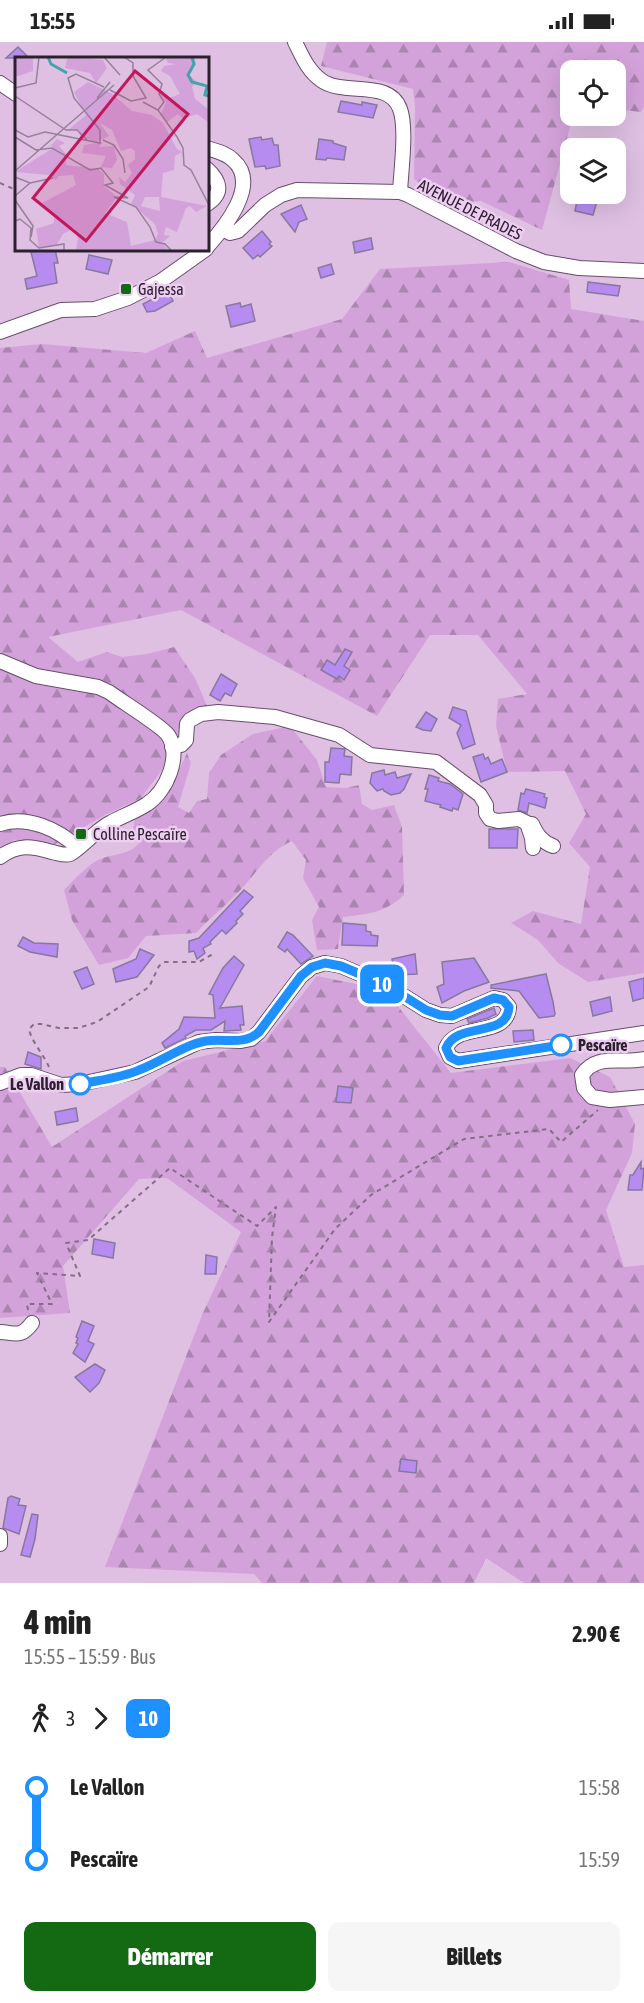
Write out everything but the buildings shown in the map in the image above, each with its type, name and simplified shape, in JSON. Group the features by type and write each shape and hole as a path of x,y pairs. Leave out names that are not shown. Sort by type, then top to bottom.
{"street":[{"path":"295,42 311,72 322,82 333,86 387,93 397,102 401,111 402,132 400,192"},
{"path":"0,82 15,93"},
{"path":"208,147 235,161 243,180 233,215 208,246"},
{"path":"208,170 217,179 220,189 217,196 208,203"},
{"name":"AVENUE DE PRADES","path":"223,229 231,233 238,231 265,205 281,195 297,190 400,192 516,251 544,262 579,268 644,272"},
{"path":"0,332 61,310 95,309 128,298 161,281 203,250"},
{"path":"0,661 36,676 98,687 109,692 168,735 173,759 167,779 158,795 147,804 106,824 71,853 61,854 31,846 8,851 0,857"},
{"path":"172,747 181,745 186,740 187,724 201,714 218,712 275,717 339,735 370,755 435,762 480,795 490,819 498,821 519,819 527,823 532,822 540,838 553,846"},
{"path":"0,824 16,820 28,821 71,841 78,848"},
{"path":"527,823 533,848"},
{"path":"0,1083 21,1075 61,1085 80,1084 151,1065 199,1042 251,1039 259,1032 301,976 312,967 325,963 341,966 388,986 426,1010 440,1015 452,1016 494,998 503,1000 509,1007 508,1016 501,1024 449,1040 446,1048 450,1057 458,1061 644,1033"},
{"path":"644,1059 597,1061 588,1065 582,1075 584,1088 592,1097 610,1100 644,1097"},
{"path":"0,1332 18,1334 25,1332 32,1323"},
{"path":"0,1536 0,1544"}],"path":[{"path":"0,183 15,190"},
{"path":"48,1082 49,1067 30,1035 29,1029 34,1024 78,1028 97,1023 149,987 159,966 164,962 199,962 213,954"},
{"path":"32,1323 27,1304 52,1304 37,1273 80,1276 66,1243 88,1240 170,1168 257,1226 276,1207 272,1237 269,1322 335,1228 371,1195 464,1139 549,1129 561,1142 610,1100"}],"green space":[{"path":"327,42 644,42 644,106 641,112 626,110 626,60 560,60 560,126 570,126 567,138 560,138 560,164 542,230 481,201 446,204 414,179 415,106 413,89 321,66"},
{"path":"509,262 569,280 571,309 644,321 644,973 588,982 558,963 538,940 511,923 533,911 581,924 590,867 569,843 586,814 565,771 507,772 496,726 498,699 527,694 478,635 430,635 377,716 181,610 48,637 78,662 107,652 122,657 174,647 195,678 207,706 180,729 162,770 141,798 105,815 55,844 14,840 0,850 0,348 42,344 146,353 195,331 207,358 342,319 380,269"},
{"path":"290,726 317,760 326,787 346,788 359,785 362,804 372,810 394,805 402,827 404,895 383,909 343,917 338,949 317,950 312,920 319,907 303,878 306,860 292,841 271,855 238,892 196,933 146,936 128,958 99,965 72,920 64,890 93,863 127,852 138,844 143,837 133,830 135,817 168,794 187,753 191,763 178,807 189,813 197,801 207,799 209,773 221,755 253,734"},
{"path":"317,976 385,990 451,1073 570,1058 610,1077 635,1124 632,1153 606,1210 624,1267 644,1265 644,1583 524,1583 486,1558 474,1583 262,1583 254,1574 105,1567 202,1315 241,1232 167,1178 139,1179 63,1266 70,1313 0,1318 0,1067 5,1067 52,1147 183,1061 265,1041"}],"bus line":[{"name":"10","path":"80,1084 135,1072 199,1042 251,1039 259,1032 301,976 312,967 325,963 341,966 388,986 426,1010 440,1015 452,1016 494,998 503,1000 509,1007 508,1016 501,1024 449,1040 446,1048 450,1057 458,1061 561,1045"}],"place":[{"name":"Gajessa","path":"126,289"},
{"name":"Colline Pescaïre","path":"81,834"},
{"name":"Pescaïre","path":"561,1045"},
{"name":"Le Vallon","path":"80,1084"}]}
